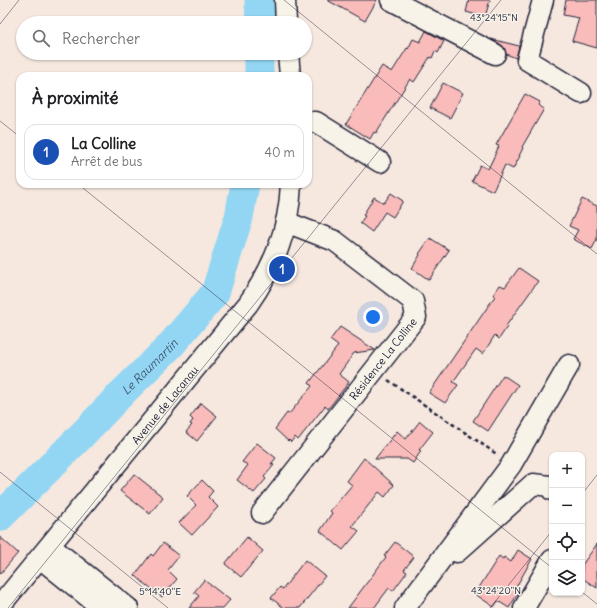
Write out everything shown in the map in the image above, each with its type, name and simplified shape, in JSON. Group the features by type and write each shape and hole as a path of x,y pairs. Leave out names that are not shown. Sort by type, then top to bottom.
{"street":[{"path":"285,0 286,16"},
{"path":"391,0 495,54"},
{"path":"543,0 527,60 582,93"},
{"path":"289,60 290,72"},
{"path":"312,122 316,122 380,162"},
{"name":"Avenue de Lacanau","path":"0,606 248,304 257,291 280,245 286,222 291,188"},
{"name":"Résidence La Colline","path":"262,513 416,316 413,301 335,241 286,222"},
{"path":"405,608 511,465 569,365"},
{"path":"426,580 533,484 550,486 551,488"},
{"path":"45,552 102,608"},
{"path":"45,552 128,608"},
{"path":"524,608 549,565"},
{"path":"538,608 541,579"}],"path":[{"path":"374,370 511,465"}],"building":[{"path":"327,0 377,0 365,21"},
{"path":"469,0 490,0 485,17 466,12"},
{"path":"566,0 597,0 597,48 572,41 579,18 563,15"},
{"path":"426,31 444,41 438,53 435,51 432,58 430,57 414,82 410,79 376,133 374,132 370,139 346,124 382,66 392,72 413,39 420,42"},
{"path":"491,39 519,46 516,58 506,54 504,48 500,44"},
{"path":"443,83 463,93 450,118 430,108"},
{"path":"525,94 540,102 538,105 544,109 522,147 520,156 513,169 505,165 493,191 472,181 480,165 488,169 499,146 496,145"},
{"path":"391,193 403,201 393,217 385,212 372,232 360,223 365,216 363,215 374,197 384,203"},
{"path":"582,199 597,206 597,239 592,249 573,239 578,230 569,226"},
{"path":"430,238 449,250 429,280 412,268 420,255 419,254"},
{"path":"519,268 538,281 506,326 507,327 499,339 495,335 483,354 476,349 453,382 458,385 445,403 429,393 495,296 493,295 500,285 505,287"},
{"path":"340,327 375,350 354,353 339,374 349,382 328,409 325,406 298,440 295,437 291,442 289,440 288,441 275,429 287,413 289,414 312,386 309,383 338,346 330,340"},
{"path":"503,375 518,385 488,431 473,421"},
{"path":"201,403 217,416 197,441 186,432 192,425 190,424 193,420 190,417"},
{"path":"420,421 433,432 419,450 421,451 413,463 407,459 375,459 397,431 406,439"},
{"path":"257,443 276,458 271,464 274,465 264,477 266,479 254,493 237,480 248,465 242,462"},
{"path":"364,458 394,485 385,497 379,492 352,526 359,531 343,550 320,531 332,513 330,511 352,485 347,481"},
{"path":"134,474 163,497 150,514 120,491"},
{"path":"202,480 213,491 208,497 218,507 192,535 179,523 196,505 187,496"},
{"path":"0,537 18,553 0,574"},
{"path":"247,537 263,551 241,577 225,564"},
{"path":"395,542 414,557 404,570 407,572 393,591 389,588 374,608 348,608 386,557 384,556"},
{"path":"163,543 179,556 168,570 177,579 162,597 135,575 151,554 153,556"},
{"path":"597,544 597,588 585,580 585,561"},
{"path":"518,550 532,559 516,587 520,590 509,608 498,601 494,607 475,594 499,556 503,559 504,557 511,562"},
{"path":"305,560 325,576 300,608 284,608 271,598 280,587 283,589"},
{"path":"204,580 230,600 223,608 189,608 199,596 194,592"}],"waterway":[{"name":"Le Raumartin","path":"259,0 260,16"},
{"name":"Le Raumartin","path":"259,60 259,72"},
{"name":"Le Raumartin","path":"0,517 170,346 215,293 239,217 244,188"}],"place":[{"name":"La Colline","path":"282,269"}]}
